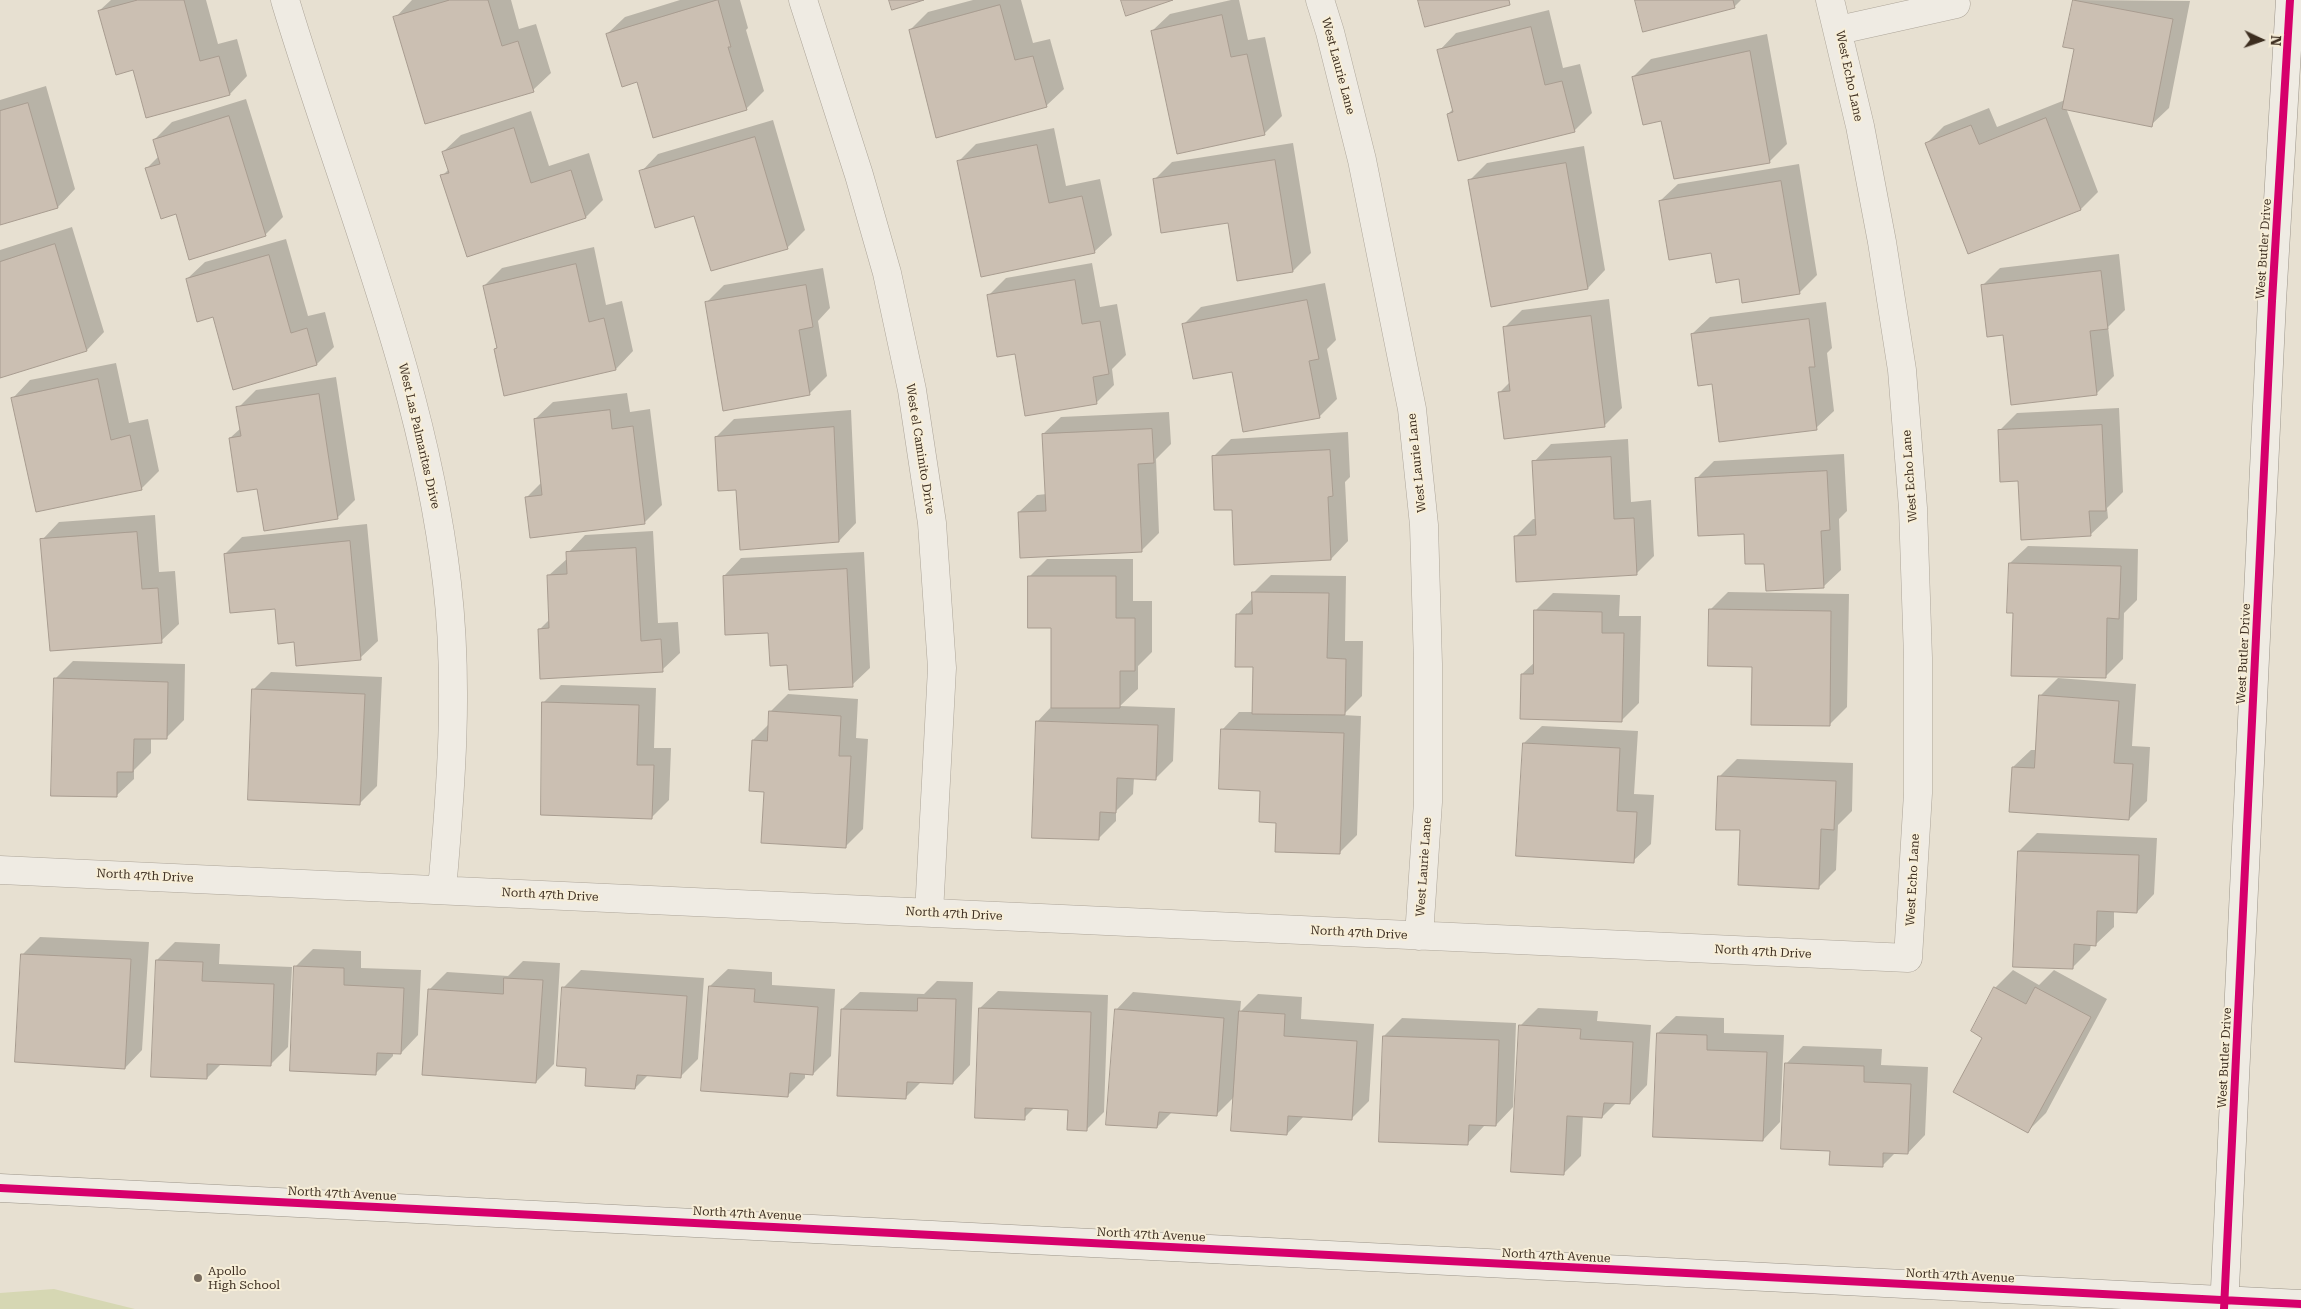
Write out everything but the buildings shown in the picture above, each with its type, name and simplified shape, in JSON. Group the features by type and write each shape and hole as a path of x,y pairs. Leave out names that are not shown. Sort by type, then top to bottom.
{"street":[{"name":"West Las Palmaritas Drive","path":"285,0 384,301 411,392 434,497 448,584 454,693 449,804 442,890"},
{"name":"West el Caminito Drive","path":"803,0 859,175 887,273 912,390 932,523 942,668 929,913"},
{"name":"West Laurie Lane","path":"1320,0 1330,32 1362,160 1412,409 1424,525 1428,664 1428,802 1419,936"},
{"name":"West Echo Lane","path":"1830,0 1839,30 1860,126 1890,291 1902,370 1913,508 1918,658 1918,793 1908,958"},
{"name":"West Butler Drive","path":"2224,1304 2270,340 2290,0"},
{"path":"1839,30 1956,4"},
{"name":"North 47th Drive","path":"0,870 1908,958"},
{"name":"North 47th Avenue","path":"0,1188 2224,1304 2301,1304"}],"green space":[{"path":"54,1289 135,1309 0,1309 0,1293"}],"cycle path":[{"path":"2224,1309 2272,301 2290,0"},
{"path":"0,1188 2301,1304"}],"place":[{"name":"Apollo High School","path":"198,1278"}]}
